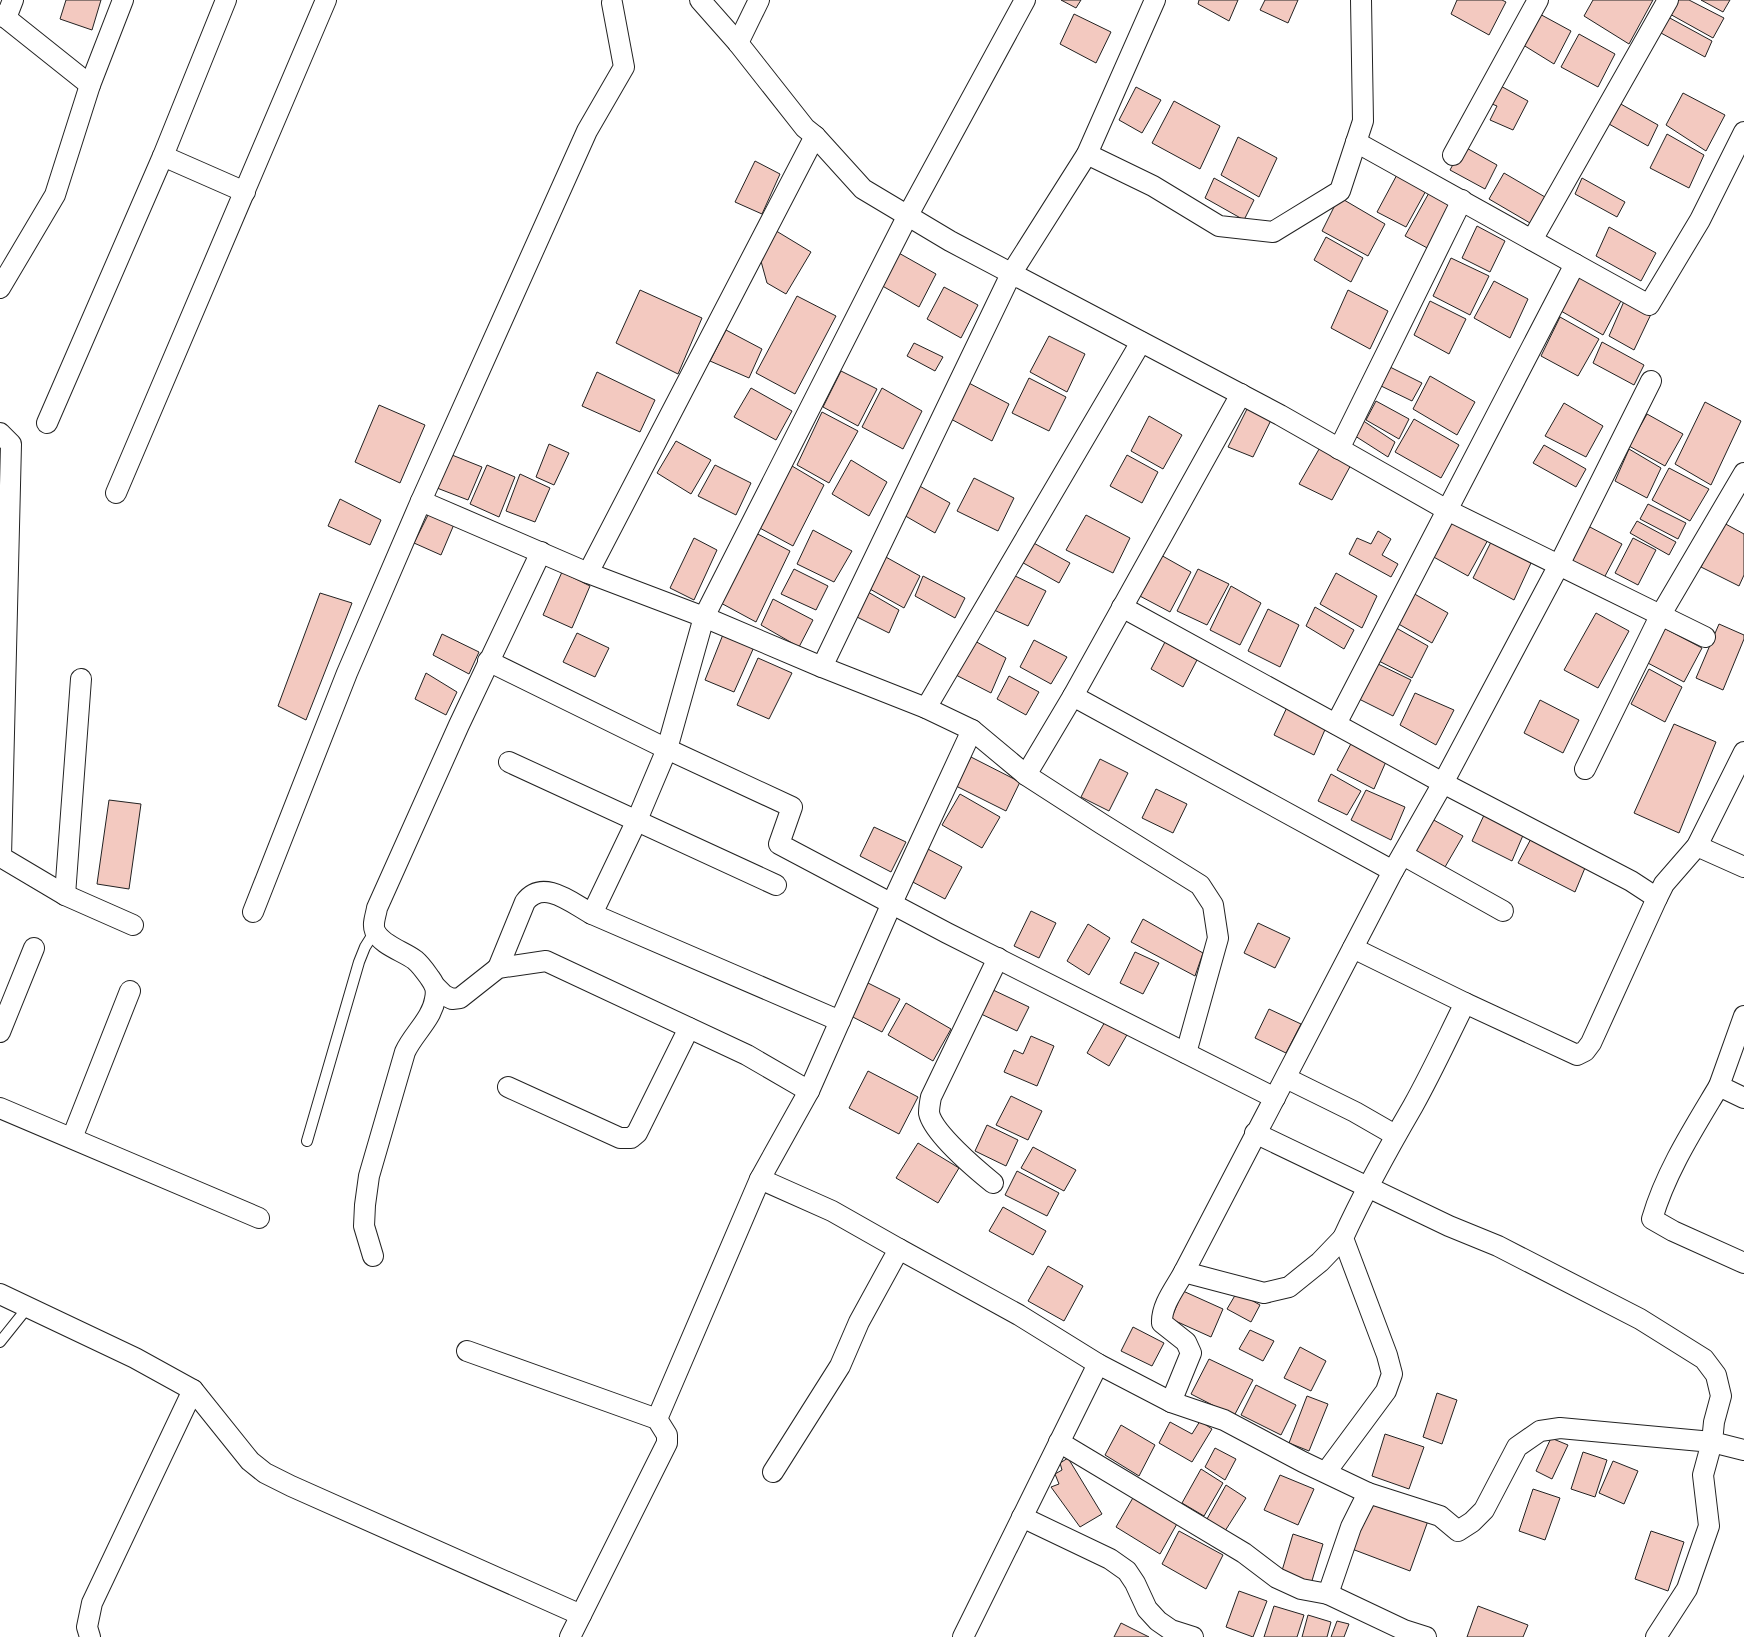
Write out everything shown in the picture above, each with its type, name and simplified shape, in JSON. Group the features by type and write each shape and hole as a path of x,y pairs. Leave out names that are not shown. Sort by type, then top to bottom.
{"street":[{"path":"0,288 55,195 90,85 123,0"},
{"path":"47,423 163,156 226,0"},
{"path":"116,493 326,0"},
{"path":"700,0 738,43 806,128 862,189 950,241 1241,394 1447,510 1705,637"},
{"path":"738,43 759,0"},
{"path":"592,914 638,820 667,749 704,617 908,215 1025,0"},
{"path":"822,668 1011,274 1088,154 1155,0"},
{"path":"1088,154 1153,186 1219,226 1273,232 1340,192 1363,121 1361,0"},
{"path":"1453,155 1538,0"},
{"path":"1532,240 1668,0"},
{"path":"252,912 347,673 421,501 587,131 624,67 612,3"},
{"path":"6,11 90,85"},
{"path":"1356,142 1649,305 1700,220 1744,132"},
{"path":"588,573 815,136"},
{"path":"163,156 245,192"},
{"path":"1339,448 1462,200"},
{"path":"1336,724 1575,264"},
{"path":"926,708 1141,342"},
{"path":"1171,1402 1191,1353 1186,1342 1162,1323 1164,1308 1398,863 1559,566 1651,381"},
{"path":"1026,775 1073,696 1241,394"},
{"path":"0,433 11,444 1,857 65,894 133,925"},
{"path":"1585,769 1660,616 1744,473"},
{"path":"421,501 588,573 704,617 822,668 926,708 972,730 1026,775 1200,884 1213,905 1218,938 1186,1054"},
{"path":"541,552 488,661 377,908 374,924 375,931 384,942 422,967 444,995 452,999 460,998 498,968 525,902 531,894 540,891 555,894 592,914 840,1021"},
{"path":"1122,607 1443,783 1631,881 1657,898"},
{"path":"488,661 792,808 779,844 998,958 1275,1098"},
{"path":"65,894 81,679"},
{"path":"1073,696 1398,863 1503,911"},
{"path":"657,1419 760,1179 809,1091 892,903 972,730"},
{"path":"1353,948 1577,1055 1585,1051 1591,1043 1664,884 1697,846 1744,752"},
{"path":"509,762 776,885"},
{"path":"1697,846 1744,867"},
{"path":"0,1032 34,948"},
{"path":"993,1183 961,1156 929,1114 931,1097 998,958"},
{"path":"498,968 546,961 747,1056 809,1091"},
{"path":"373,1256 364,1226 369,1176 405,1052 431,1011 435,1000 436,987"},
{"path":"72,1138 130,991"},
{"path":"1184,1272 1264,1293 1289,1287 1320,1262 1343,1238 1395,1135 1439,1057 1465,1003"},
{"path":"1744,1016 1719,1086 1683,1145 1658,1198 1652,1219 1673,1231 1744,1263"},
{"path":"508,1087 620,1138 631,1138 637,1132 689,1028"},
{"path":"1286,1078 1355,1112 1395,1135"},
{"path":"1719,1086 1744,1098"},
{"path":"0,1108 259,1218"},
{"path":"1255,1133 1449,1226 1498,1246 1640,1320 1704,1359 1716,1375 1721,1396 1703,1475 1708,1526 1687,1589 1656,1637"},
{"path":"760,1179 832,1211 1018,1315 1098,1364 1171,1402 1224,1420 1368,1493 1440,1516 1458,1531 1472,1522 1484,1510 1517,1447 1540,1430 1560,1428 1712,1442 1744,1450"},
{"path":"1326,1472 1386,1391 1392,1374 1387,1355 1343,1238"},
{"path":"773,1472 840,1366 858,1322 899,1249"},
{"path":"0,1294 135,1358 193,1390 231,1440 250,1461 265,1473 582,1615"},
{"path":"467,1351 657,1419 667,1435 667,1443 570,1637"},
{"path":"963,1637 1098,1364"},
{"path":"90,1637 87,1627 92,1603 193,1390"},
{"path":"1059,1442 1244,1553 1276,1578 1301,1589 1328,1594 1404,1630 1426,1637"},
{"path":"1328,1594 1351,1527 1368,1493"},
{"path":"1022,1517 1110,1559 1127,1572 1135,1583 1148,1609 1158,1622 1172,1630 1193,1637"}],"lane":[{"path":"307,1141 358,962 375,931"},
{"path":"0,1342 28,1306"}],"building":[{"path":"66,0 101,0 92,30 60,19"},
{"path":"1061,0 1081,0 1076,8"},
{"path":"1199,0 1238,0 1229,21 1198,4"},
{"path":"1265,0 1298,0 1288,23 1260,10"},
{"path":"1457,0 1502,0 1506,2 1489,35 1451,14"},
{"path":"1593,0 1653,0 1629,44 1584,16"},
{"path":"1675,0 1689,0 1724,18 1713,38 1668,13"},
{"path":"1701,0 1730,0 1723,12"},
{"path":"1536,12 1571,31 1554,64 1520,43"},
{"path":"1074,14 1111,32 1096,63 1060,44"},
{"path":"1668,17 1712,41 1705,57 1661,33"},
{"path":"1579,34 1615,54 1598,87 1561,67"},
{"path":"1497,84 1528,101 1513,130 1490,120 1497,106 1487,102"},
{"path":"1136,87 1161,100 1142,133 1119,120"},
{"path":"1683,93 1725,115 1706,151 1666,125"},
{"path":"1174,101 1220,126 1200,169 1152,143"},
{"path":"1619,103 1658,125 1648,146 1609,124"},
{"path":"1667,134 1704,155 1689,188 1650,168"},
{"path":"1238,137 1277,158 1259,197 1221,175"},
{"path":"1463,146 1497,165 1485,189 1450,170"},
{"path":"755,161 780,174 762,214 735,202"},
{"path":"1399,171 1428,187 1406,227 1377,212"},
{"path":"1504,173 1545,197 1530,223 1489,199"},
{"path":"1214,178 1254,200 1244,220 1205,198"},
{"path":"1582,178 1625,202 1617,217 1575,194"},
{"path":"1430,191 1453,206 1431,250 1405,236"},
{"path":"1339,197 1385,224 1368,256 1322,231"},
{"path":"1477,226 1505,241 1490,272 1462,258"},
{"path":"1609,227 1656,253 1641,281 1596,256"},
{"path":"773,229 811,252 786,294 767,283 759,254"},
{"path":"1326,237 1363,258 1351,282 1314,260"},
{"path":"897,252 936,274 919,307 879,284"},
{"path":"1451,258 1489,276 1470,315 1433,296"},
{"path":"1579,275 1622,299 1603,335 1561,311"},
{"path":"1494,281 1528,299 1510,338 1474,318"},
{"path":"944,287 978,305 961,338 927,319"},
{"path":"640,290 702,318 678,374 616,343"},
{"path":"1348,290 1388,311 1370,349 1331,328"},
{"path":"797,296 836,316 795,394 756,373"},
{"path":"1625,299 1652,312 1634,350 1609,336"},
{"path":"1430,301 1466,319 1449,354 1414,335"},
{"path":"1560,317 1599,339 1578,376 1541,356"},
{"path":"726,330 762,349 749,378 710,361"},
{"path":"1049,336 1085,354 1067,392 1030,372"},
{"path":"1602,342 1644,365 1634,385 1593,363"},
{"path":"914,343 943,357 935,371 907,356"},
{"path":"1388,366 1422,383 1412,401 1377,384"},
{"path":"841,371 877,389 858,426 823,407"},
{"path":"597,372 655,400 640,432 582,406"},
{"path":"1430,376 1475,402 1457,435 1413,409"},
{"path":"1029,378 1066,397 1049,431 1012,413"},
{"path":"965,381 1009,404 992,441 949,418"},
{"path":"751,388 792,411 776,440 734,417"},
{"path":"882,388 922,411 903,449 862,427"},
{"path":"1376,401 1409,419 1399,439 1366,420"},
{"path":"1705,402 1741,421 1711,485 1675,464"},
{"path":"1564,403 1603,426 1586,457 1545,436"},
{"path":"379,405 425,425 400,483 355,462"},
{"path":"1249,405 1273,416 1253,457 1228,447"},
{"path":"822,412 858,431 829,483 797,465"},
{"path":"1647,414 1683,434 1665,466 1629,446"},
{"path":"1149,416 1182,435 1163,469 1131,451"},
{"path":"1359,418 1395,442 1388,457 1352,434"},
{"path":"1414,419 1459,445 1441,478 1395,452"},
{"path":"676,441 711,460 691,494 657,473"},
{"path":"549,444 569,453 554,485 536,477"},
{"path":"1322,444 1353,461 1332,500 1299,484"},
{"path":"1544,445 1586,469 1576,487 1533,463"},
{"path":"1629,449 1661,468 1647,498 1615,481"},
{"path":"452,455 482,467 468,500 437,488"},
{"path":"1127,455 1158,472 1142,503 1110,486"},
{"path":"851,460 887,482 869,516 832,494"},
{"path":"787,463 824,485 793,546 756,526"},
{"path":"487,465 515,477 499,517 470,504"},
{"path":"715,465 751,483 736,515 698,496"},
{"path":"1669,468 1709,489 1690,521 1652,500"},
{"path":"520,474 550,488 535,522 506,511"},
{"path":"974,478 1014,498 998,531 957,511"},
{"path":"916,484 950,503 935,533 902,514"},
{"path":"340,499 381,520 370,545 328,526"},
{"path":"1648,504 1686,523 1678,539 1640,519"},
{"path":"430,511 455,522 441,555 414,543"},
{"path":"1086,515 1130,538 1113,573 1066,550"},
{"path":"1449,516 1489,538 1468,576 1430,555"},
{"path":"1637,521 1676,542 1669,555 1630,533"},
{"path":"1722,522 1744,534 1744,575 1739,586 1701,567"},
{"path":"1588,526 1622,544 1604,578 1569,560"},
{"path":"813,530 852,551 834,582 797,564"},
{"path":"1378,531 1391,539 1382,555 1398,564 1391,577 1349,554 1357,538 1371,544"},
{"path":"754,532 790,551 756,622 719,602"},
{"path":"694,538 717,550 694,600 670,588"},
{"path":"1633,538 1656,550 1638,585 1615,573"},
{"path":"1030,541 1070,563 1059,583 1018,560"},
{"path":"1491,542 1531,563 1514,600 1473,578"},
{"path":"1159,554 1191,572 1170,612 1138,595"},
{"path":"884,556 920,576 904,608 868,588"},
{"path":"794,569 828,586 816,610 781,594"},
{"path":"1198,569 1229,584 1207,625 1177,611"},
{"path":"562,572 590,586 572,628 543,615"},
{"path":"1336,573 1377,596 1362,628 1320,604"},
{"path":"1011,574 1046,591 1028,626 992,609"},
{"path":"923,576 965,598 955,618 915,596"},
{"path":"1231,586 1261,603 1240,645 1210,630"},
{"path":"868,592 899,610 889,633 855,616"},
{"path":"1411,592 1448,613 1432,643 1395,622"},
{"path":"320,593 352,603 306,720 278,706"},
{"path":"773,599 813,620 799,647 761,625"},
{"path":"1315,607 1354,630 1344,649 1306,626"},
{"path":"1268,609 1299,625 1280,667 1248,651"},
{"path":"1596,613 1629,631 1598,688 1564,670"},
{"path":"1719,624 1744,635 1723,690 1696,678"},
{"path":"1391,625 1428,646 1412,678 1375,659"},
{"path":"1662,627 1702,648 1684,682 1644,661"},
{"path":"724,632 754,647 734,692 705,680"},
{"path":"577,633 609,648 595,677 563,662"},
{"path":"442,634 479,652 469,674 433,655"},
{"path":"973,640 1006,658 991,693 954,674"},
{"path":"1034,640 1067,657 1051,684 1020,667"},
{"path":"1165,642 1197,660 1183,687 1151,669"},
{"path":"758,658 792,673 769,719 737,705"},
{"path":"1376,663 1411,680 1393,716 1357,698"},
{"path":"1649,669 1682,687 1665,722 1631,704"},
{"path":"426,673 457,692 446,715 415,699"},
{"path":"1009,676 1039,692 1026,715 997,699"},
{"path":"1415,693 1454,710 1436,745 1400,725"},
{"path":"1540,700 1579,720 1563,753 1524,733"},
{"path":"1289,703 1327,725 1314,755 1274,735"},
{"path":"1674,724 1716,742 1679,833 1634,813"},
{"path":"1353,740 1388,757 1374,789 1337,770"},
{"path":"971,757 1020,782 1006,811 956,786"},
{"path":"1100,759 1128,773 1109,811 1081,797"},
{"path":"1331,774 1361,791 1347,815 1318,801"},
{"path":"1156,789 1187,804 1173,833 1142,818"},
{"path":"1366,790 1405,807 1391,840 1351,820"},
{"path":"960,794 1000,817 982,848 942,825"},
{"path":"109,800 141,804 129,889 97,884"},
{"path":"1485,813 1524,833 1512,861 1472,841"},
{"path":"1430,818 1463,836 1445,867 1412,849"},
{"path":"874,827 906,842 891,872 860,856"},
{"path":"1533,835 1587,863 1575,892 1518,863"},
{"path":"926,848 962,867 945,899 909,880"},
{"path":"1031,911 1056,923 1039,958 1014,946"},
{"path":"1143,919 1203,953 1195,976 1131,942"},
{"path":"1258,923 1290,938 1275,968 1244,953"},
{"path":"1088,924 1110,938 1089,975 1067,961"},
{"path":"1135,952 1159,963 1143,994 1120,983"},
{"path":"866,982 900,999 882,1032 849,1015"},
{"path":"991,989 1029,1007 1017,1031 979,1013"},
{"path":"906,1003 951,1029 933,1061 888,1035"},
{"path":"1269,1009 1301,1024 1286,1053 1255,1038"},
{"path":"1106,1020 1128,1033 1109,1066 1087,1053"},
{"path":"1031,1036 1054,1046 1037,1086 1004,1072 1014,1050 1023,1054"},
{"path":"868,1071 918,1097 899,1134 849,1108"},
{"path":"1011,1096 1042,1111 1028,1140 996,1125"},
{"path":"987,1125 1018,1140 1006,1166 975,1151"},
{"path":"918,1143 959,1168 938,1203 896,1178"},
{"path":"1033,1147 1076,1170 1064,1191 1021,1168"},
{"path":"1017,1171 1059,1193 1047,1216 1005,1195"},
{"path":"1003,1207 1046,1231 1033,1255 989,1231"},
{"path":"1048,1266 1083,1286 1064,1321 1028,1301"},
{"path":"1183,1291 1223,1309 1211,1337 1171,1319"},
{"path":"1237,1292 1260,1305 1251,1322 1227,1309"},
{"path":"1133,1327 1164,1343 1152,1366 1121,1351"},
{"path":"1250,1330 1274,1341 1263,1361 1239,1349"},
{"path":"1300,1347 1326,1361 1311,1391 1284,1378"},
{"path":"1209,1359 1253,1380 1234,1416 1191,1394"},
{"path":"1256,1385 1296,1405 1281,1435 1241,1415"},
{"path":"1437,1393 1457,1400 1442,1444 1423,1437"},
{"path":"1307,1396 1328,1404 1309,1451 1289,1443"},
{"path":"1200,1421 1212,1429 1192,1462 1159,1443 1170,1422 1192,1434"},
{"path":"1121,1425 1155,1445 1139,1476 1105,1455"},
{"path":"1385,1434 1424,1447 1409,1489 1372,1476"},
{"path":"1551,1438 1568,1445 1552,1479 1536,1471"},
{"path":"1215,1448 1236,1459 1225,1480 1205,1467"},
{"path":"1583,1452 1607,1460 1595,1497 1571,1489"},
{"path":"1068,1458 1102,1514 1080,1527 1051,1487 1059,1484 1055,1474 1062,1470 1060,1463"},
{"path":"1613,1461 1638,1471 1624,1504 1599,1493"},
{"path":"1201,1469 1223,1483 1204,1516 1182,1503"},
{"path":"1280,1475 1314,1489 1298,1525 1264,1510"},
{"path":"1226,1485 1246,1498 1225,1531 1207,1519"},
{"path":"1533,1489 1560,1498 1545,1540 1519,1531"},
{"path":"1134,1496 1178,1522 1160,1554 1116,1527"},
{"path":"1371,1500 1429,1518 1410,1571 1352,1549"},
{"path":"1179,1531 1223,1555 1206,1589 1162,1564"},
{"path":"1651,1531 1684,1542 1668,1591 1635,1579"},
{"path":"1293,1534 1323,1544 1311,1584 1281,1574"},
{"path":"1239,1591 1267,1601 1253,1637 1226,1627"},
{"path":"1274,1606 1304,1615 1297,1637 1264,1637"},
{"path":"1478,1606 1528,1625 1523,1637 1467,1637"},
{"path":"1308,1615 1331,1622 1327,1637 1302,1637"},
{"path":"1337,1621 1349,1624 1344,1637 1331,1637"},
{"path":"1121,1623 1149,1637 1114,1637"}]}
